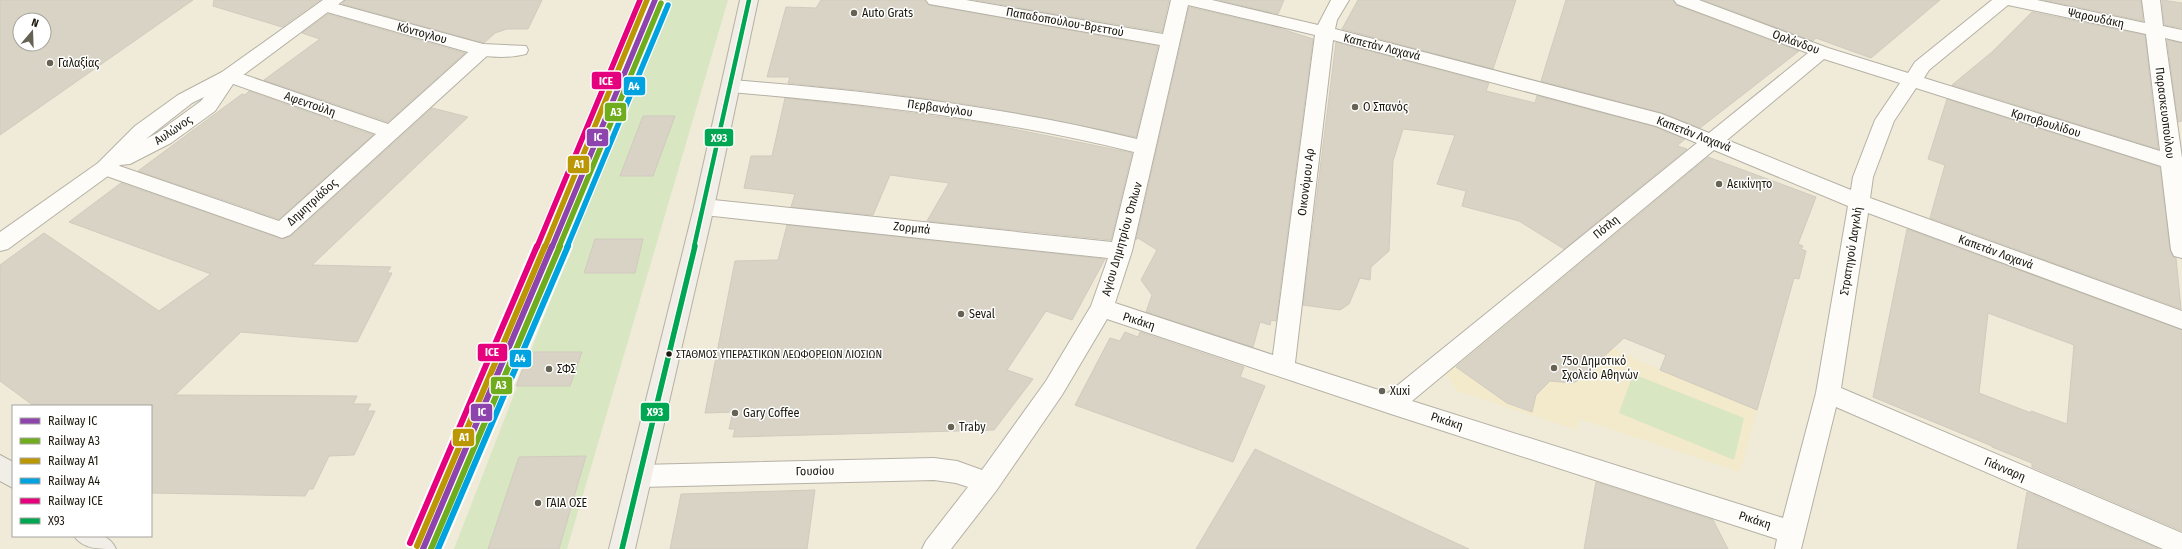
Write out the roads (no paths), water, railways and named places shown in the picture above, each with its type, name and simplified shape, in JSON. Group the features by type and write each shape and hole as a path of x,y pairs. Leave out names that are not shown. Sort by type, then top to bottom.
{"main road":[{"path":"622,549 704,207 749,0"},
{"path":"0,466 12,476"},
{"path":"88,537 103,549"}],"street":[{"name":"Παπαδοπούλου-Βρεττού","path":"935,0 1171,41"},
{"name":"Αγίου Δημητρίου Όπλων","path":"935,549 987,483 1054,388 1102,308 1121,251 1180,0"},
{"name":"Καπετάν Λαχανά","path":"1189,0 1325,32 1662,120 1859,202 2182,320"},
{"name":"Οικονόμου Αρ","path":"1283,368 1325,32 1328,20 1340,0"},
{"name":"Ορλάνδου","path":"1682,0 1821,52 1910,81"},
{"name":"Στρατηγού Δαγκλή","path":"1790,541 1828,393 1862,177 1885,120 1910,81 1922,66 2003,0"},
{"name":"Ψαρουδάκη","path":"2011,0 2182,36"},
{"name":"Παρασκευοπούλου","path":"2151,0 2154,30 2176,163 2182,250"},
{"name":"Κόντογλου","path":"331,3 482,50 502,52 519,50"},
{"name":"Αυλώνος","path":"0,243 105,168 164,138 208,106 229,76 331,3"},
{"name":"Δημητριάδος","path":"105,168 282,230 482,50"},
{"name":"Πότλη","path":"1391,404 1821,52"},
{"name":"Αφεντούλη","path":"229,76 390,132"},
{"name":"Κριτοβουλίδου","path":"1910,81 2176,163"},
{"name":"Περβανόγλου","path":"731,86 852,96 943,108 1007,118 1146,148"},
{"name":"Ζορμπά","path":"704,207 1121,251"},
{"name":"Ρικάκη","path":"1102,308 1391,404 1790,541"},
{"name":"Γιάνναρη","path":"1828,393 2182,545"},
{"name":"Γουσίου","path":"640,476 934,469 957,472 987,483"}],"rail line":[{"name":"ICE","path":"410,543 513,305 640,0"},
{"name":"A1","path":"417,546 520,307 647,0"},
{"name":"IC","path":"423,549 526,310 655,0"},
{"name":"A3","path":"431,549 532,313 661,3"},
{"name":"A4","path":"438,549 539,315 668,5"}],"place":[{"name":"Auto Grats","path":"854,13"},
{"name":"Γαλαξίας","path":"50,63"},
{"name":"Ο Σπανός","path":"1355,107"},
{"name":"Αεικίνητο","path":"1719,184"},
{"name":"Seval","path":"961,314"},
{"name":"ΣΤΑΘΜΟΣ ΥΠΕΡΑΣΤΙΚΩΝ ΛΕΩΦΟΡΕΙΩΝ ΛΙΟΣΙΩΝ","path":"669,354"},
{"name":"75ο Δημοτικό Σχολείο Αθηνών","path":"1554,368"},
{"name":"ΣΦΣ","path":"549,369"},
{"name":"Xuxi","path":"1382,391"},
{"name":"Gary Coffee","path":"735,413"},
{"name":"Traby","path":"951,427"},
{"name":"ΓΑΙΑ ΟΣΕ","path":"538,503"}]}
